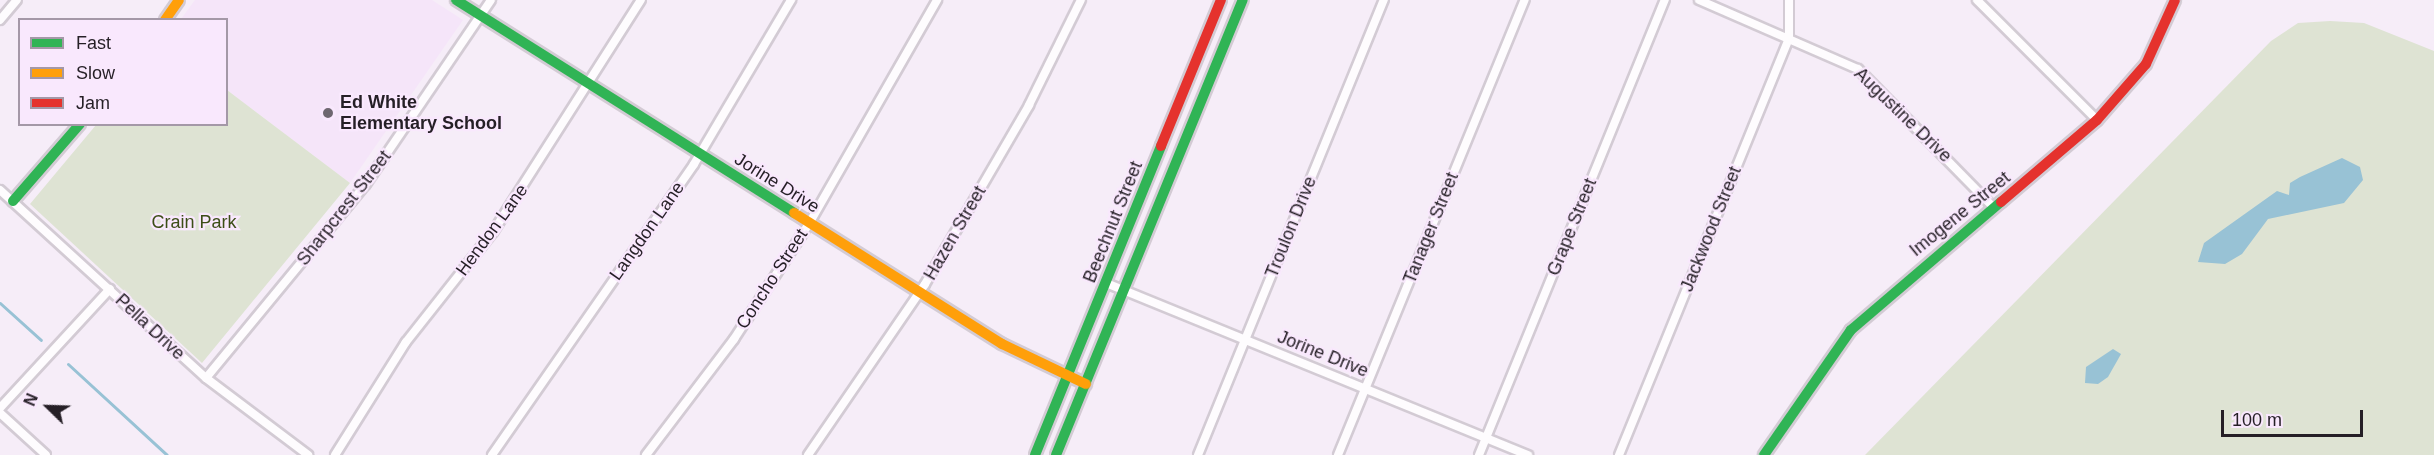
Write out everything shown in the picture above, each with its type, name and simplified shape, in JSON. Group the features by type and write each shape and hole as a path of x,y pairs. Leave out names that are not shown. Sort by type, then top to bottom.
{"street":[{"path":"0,20 17,0"},
{"path":"166,18 179,0"},
{"name":"Jorine Drive","path":"456,0 1002,344 1086,384"},
{"name":"Sharpcrest Street","path":"206,378 366,184 490,0"},
{"name":"Hendon Lane","path":"335,455 395,358 493,232 592,84 641,0"},
{"name":"Langdon Lane","path":"492,455 700,154 791,0"},
{"name":"Concho Street","path":"646,455 734,339 810,222 937,0"},
{"name":"Hazen Street","path":"808,455 920,293 1029,105 1081,0"},
{"name":"Beechnut Street","path":"1035,455 1221,0"},
{"name":"Beechnut Street","path":"1056,455 1243,0"},
{"name":"Troulon Drive","path":"1198,455 1384,0"},
{"name":"Tanager Street","path":"1338,455 1525,0"},
{"name":"Grape Street","path":"1479,455 1665,0"},
{"name":"Augustine Drive","path":"1699,0 1858,69 1994,208"},
{"name":"Jackwood Street","path":"1619,455 1789,38 1789,0"},
{"path":"1977,0 2097,120"},
{"name":"Imogene Street","path":"1764,455 1851,330 2097,120 2146,64 2175,0"},
{"path":"1182,97 1200,105"},
{"path":"13,201 78,126"},
{"name":"Pella Drive","path":"0,190 206,378 308,455"},
{"name":"Jorine Drive","path":"1106,283 1528,455"},
{"path":"0,408 110,289"},
{"path":"0,413 46,455"}],"shaded area":[{"name":"Ed White Elementary School","path":"195,0 432,0 463,20 350,183 228,91 228,18 182,18"}],"green space":[{"path":"2330,21 2364,23 2434,51 2434,455 1865,455 2271,41 2298,23"},
{"name":"Crain Park","path":"228,91 350,183 202,363 30,204 95,126 228,126"}],"water":[{"path":"2342,158 2360,167 2363,180 2344,203 2268,219 2242,254 2225,264 2198,262 2204,243 2277,191 2289,195 2290,183"},
{"path":"2113,349 2121,354 2108,377 2098,384 2085,383 2086,367"}],"waterway":[{"path":"0,303 41,340"},
{"path":"68,364 167,455"}],"traffic: fast":[{"path":"456,0 794,213"},
{"path":"1056,455 1243,0"},
{"path":"13,201 78,126"},
{"path":"1035,455 1161,146"},
{"path":"1764,455 1851,330 2001,202"}],"traffic: slow":[{"path":"166,18 179,0"},
{"path":"794,213 1002,344 1086,384"}],"traffic: jam":[{"path":"1161,146 1221,0"},
{"path":"2001,202 2097,120 2146,64 2175,0"}],"place":[{"name":"Ed White Elementary School","path":"328,113"}]}
